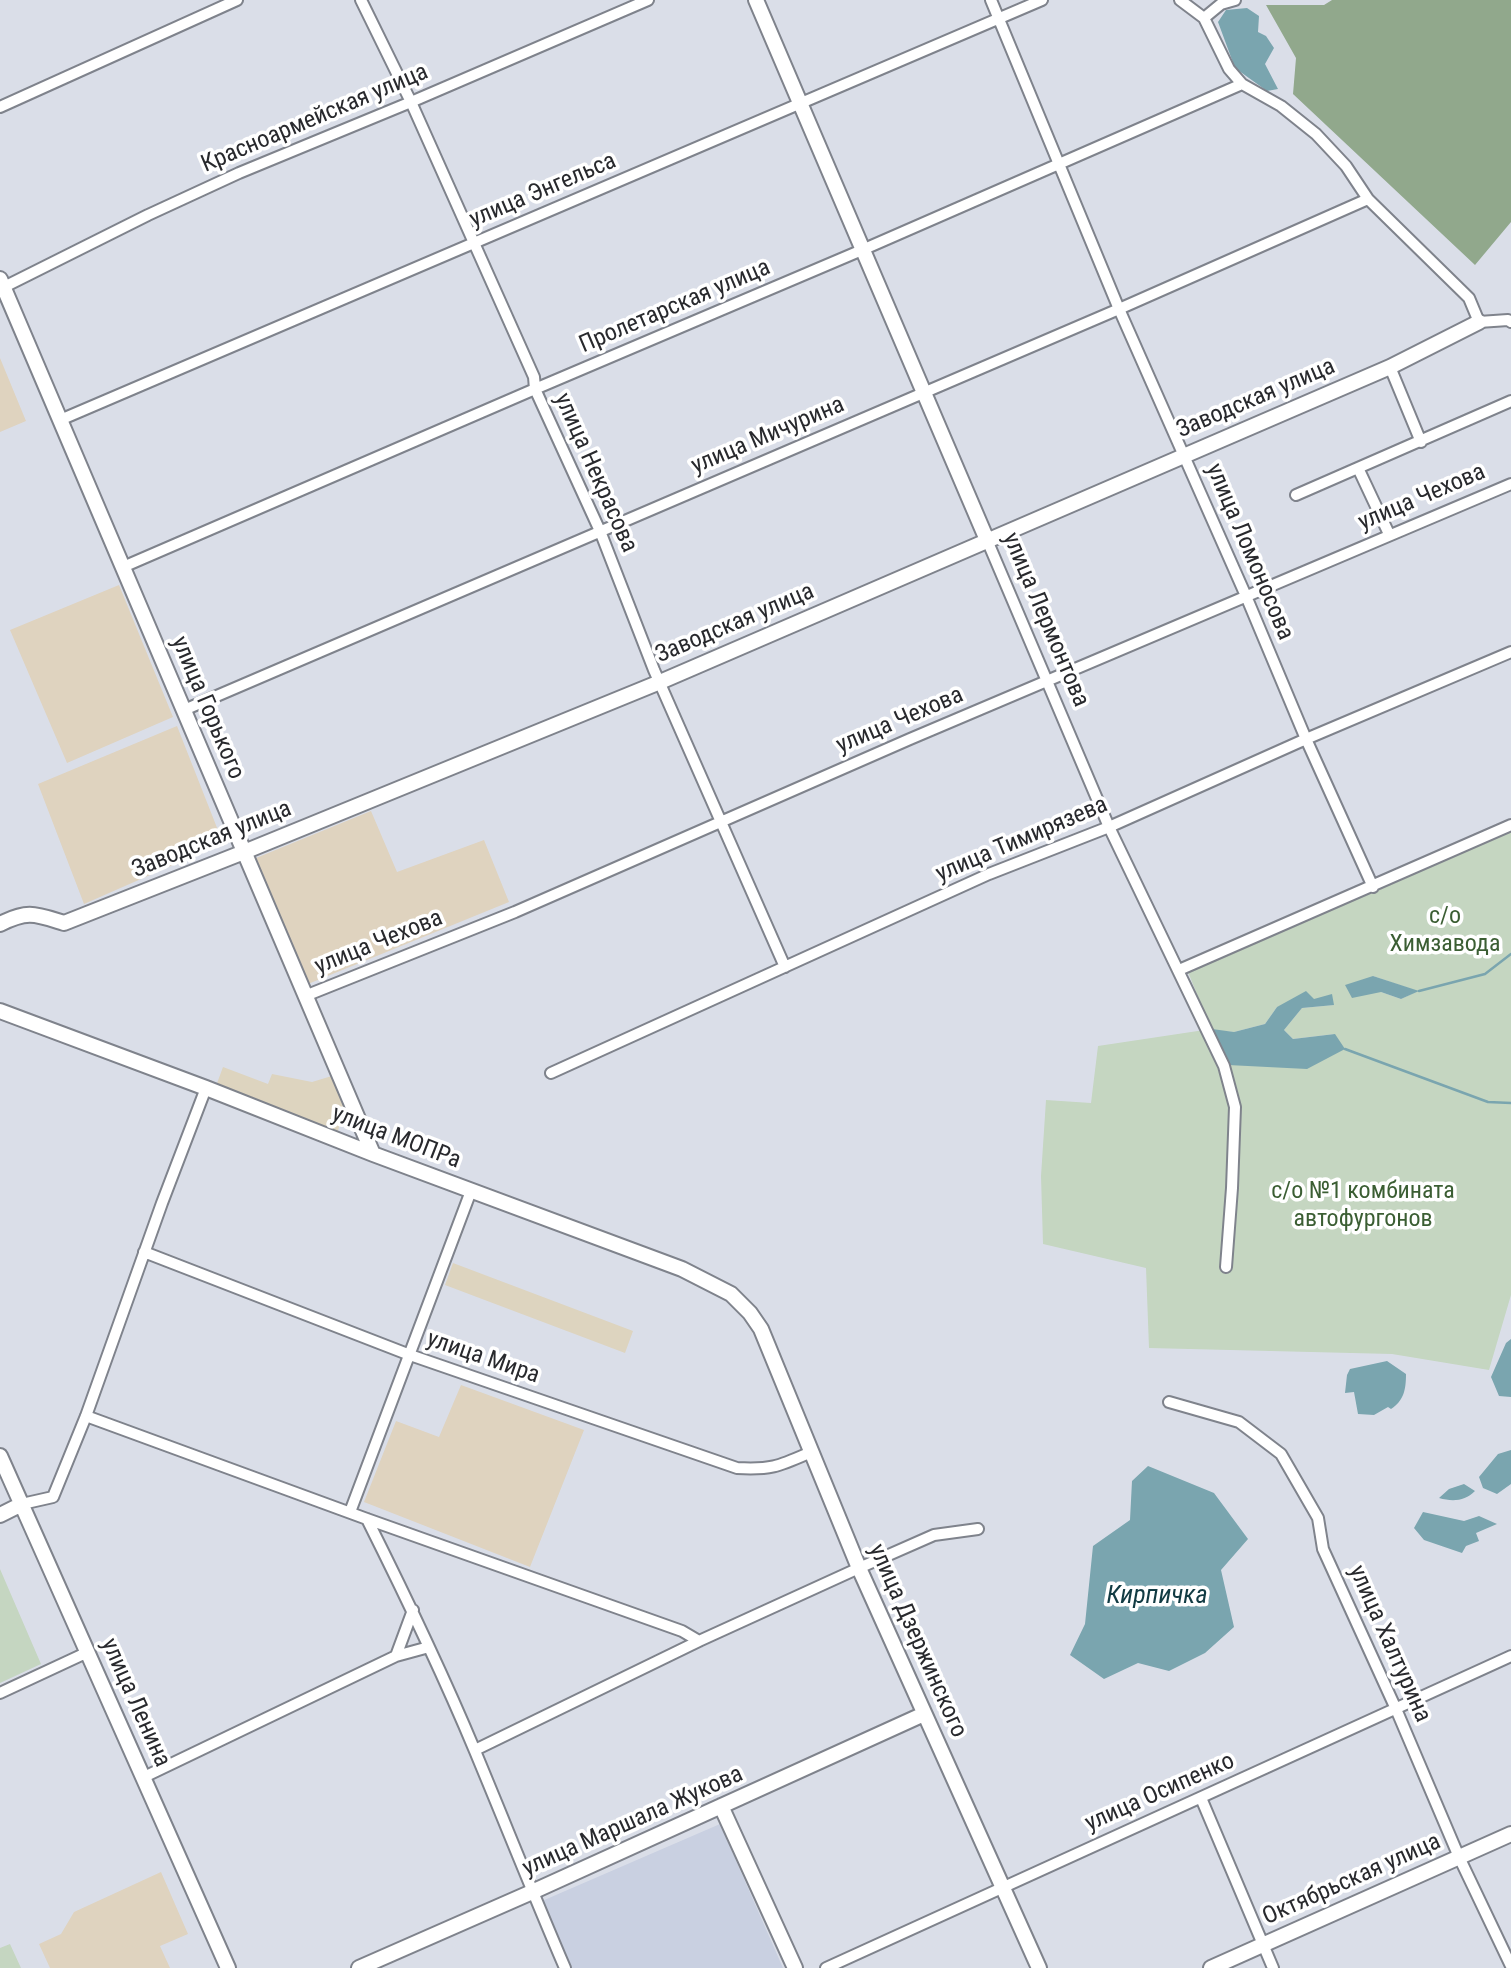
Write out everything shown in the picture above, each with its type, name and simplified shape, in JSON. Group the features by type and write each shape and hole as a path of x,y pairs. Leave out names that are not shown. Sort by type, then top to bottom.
{"street":[{"path":"0,107 237,0"},
{"name":"улица Некрасова","path":"361,0 411,102 534,377 535,388 600,531 660,682 785,967"},
{"name":"Красноармейская улица","path":"2,283 239,173 648,0"},
{"name":"улица Лермонтова","path":"756,0 1109,827 1224,1066 1234,1107 1226,1267"},
{"name":"улица Ломоносова","path":"991,0 1119,309 1373,887"},
{"name":"улица Энгельса","path":"60,420 1042,0"},
{"path":"1180,0 1204,18 1229,69 1242,84 1281,106 1317,134 1346,166 1368,199 1468,298 1479,322 1511,322"},
{"path":"1204,18 1221,4 1235,0"},
{"name":"Пролетарская улица","path":"123,567 1242,84"},
{"name":"улица Мичурина","path":"184,710 1119,309 1368,199"},
{"name":"улица Горького","path":"2,283 373,1154"},
{"name":"Заводская улица","path":"0,923 19,915 37,915 64,923 244,852 660,682 1390,367 1479,322"},
{"path":"1390,367 1421,442"},
{"path":"1296,495 1511,401"},
{"path":"1358,468 1389,534"},
{"name":"улица Чехова","path":"305,996 527,908 910,739 1511,484"},
{"name":"улица Тимирязева","path":"551,1073 989,874 1109,827 1511,652"},
{"path":"1179,970 1511,825"},
{"name":"улица МОПРа","path":"0,1011 682,1269 731,1294 761,1329"},
{"path":"0,1515 22,1504 53,1497 86,1416 206,1088"},
{"path":"350,1512 471,1191"},
{"name":"улица Мира","path":"144,1252 410,1355 737,1468 764,1470 778,1467 811,1452"},
{"name":"улица Дзержинского","path":"761,1329 859,1568 1040,1968"},
{"name":"улица Халтурина","path":"1169,1402 1240,1422 1281,1454 1318,1518 1323,1549 1396,1709 1459,1857 1511,1966"},
{"path":"86,1416 682,1631 699,1641"},
{"name":"улица Ленина","path":"0,1457 228,1968"},
{"path":"367,1519 413,1610 475,1750 565,1968"},
{"path":"475,1750 699,1641 934,1535 978,1529"},
{"path":"396,1657 413,1610"},
{"path":"144,1777 396,1657 429,1647"},
{"path":"0,1693 88,1652"},
{"name":"улица Осипенко","path":"826,1968 1511,1657"},
{"name":"улица Маршала Жукова","path":"359,1968 924,1714"},
{"path":"1201,1798 1273,1968"},
{"path":"722,1806 795,1968"},
{"name":"Октябрьская улица","path":"1211,1968 1511,1833"}],"shaded area":[{"path":"0,358 26,421 0,432"},
{"path":"119,585 173,717 67,763 10,630"},
{"path":"177,726 223,843 84,904 38,784"},
{"path":"371,811 397,872 484,840 509,902 308,984 256,858"},
{"path":"223,1067 268,1084 272,1074 312,1082 335,1075 346,1104 337,1134 216,1086"},
{"path":"453,1263 633,1331 625,1353 445,1285"},
{"path":"461,1385 584,1430 530,1567 364,1502 396,1421 439,1437"},
{"path":"720,1824 783,1968 571,1968 542,1901"},
{"path":"161,1872 188,1934 160,1946 170,1968 50,1968 39,1944 61,1934 74,1912"}],"green space":[{"path":"1332,0 1511,0 1511,222 1475,265 1293,94 1296,58 1266,5 1324,5"},
{"name":"с/о №1 комбината автофургонов","path":"1511,830 1511,1295 1489,1370 1392,1354 1149,1348 1146,1268 1043,1244 1041,1176 1046,1100 1091,1103 1098,1046 1211,1029 1188,972","holes":["1373,976 1417,991 1418,991 1401,999 1381,992","1334,1005 1302,1008 1284,1030 1293,1039 1335,1034 1229,1065 1212,1030 1234,1032 1265,1024 1277,1007"]},
{"path":"0,1569 41,1664 0,1683"},
{"path":"10,1944 21,1968 0,1968 0,1948"}],"water":[{"path":"1247,8 1259,16 1258,32 1266,36 1274,48 1265,64 1278,89 1267,91 1235,68 1218,22 1226,10"},
{"path":"1373,976 1419,991 1401,999 1381,992 1352,998 1345,985"},
{"path":"1306,991 1314,999 1332,994 1334,1005 1302,1008 1284,1030 1293,1039 1335,1034 1345,1049 1307,1069 1228,1065 1212,1029 1234,1032 1265,1024 1277,1007"},
{"path":"1511,1339 1511,1397 1499,1396 1491,1377 1506,1343"},
{"path":"1387,1361 1406,1374 1405,1390 1401,1398 1391,1409 1388,1407 1374,1415 1358,1414 1354,1392 1345,1393 1350,1369"},
{"path":"1511,1450 1511,1484 1497,1494 1483,1488 1479,1477 1498,1454"},
{"name":"Кирпичка","path":"1148,1466 1214,1493 1248,1539 1221,1570 1234,1627 1205,1653 1169,1671 1138,1663 1104,1679 1070,1655 1085,1624 1093,1546 1130,1520 1132,1481"},
{"path":"1464,1484 1475,1491 1459,1500 1439,1498 1449,1489"},
{"path":"1423,1512 1464,1521 1479,1516 1497,1524 1476,1533 1479,1541 1466,1546 1462,1553 1424,1540 1414,1528"}],"waterway":[{"path":"1419,991 1485,974 1511,954"},
{"path":"1345,1049 1488,1102 1511,1103"}],"park label":[{"name":"с/о Химзавода","path":"1445,931"}]}
